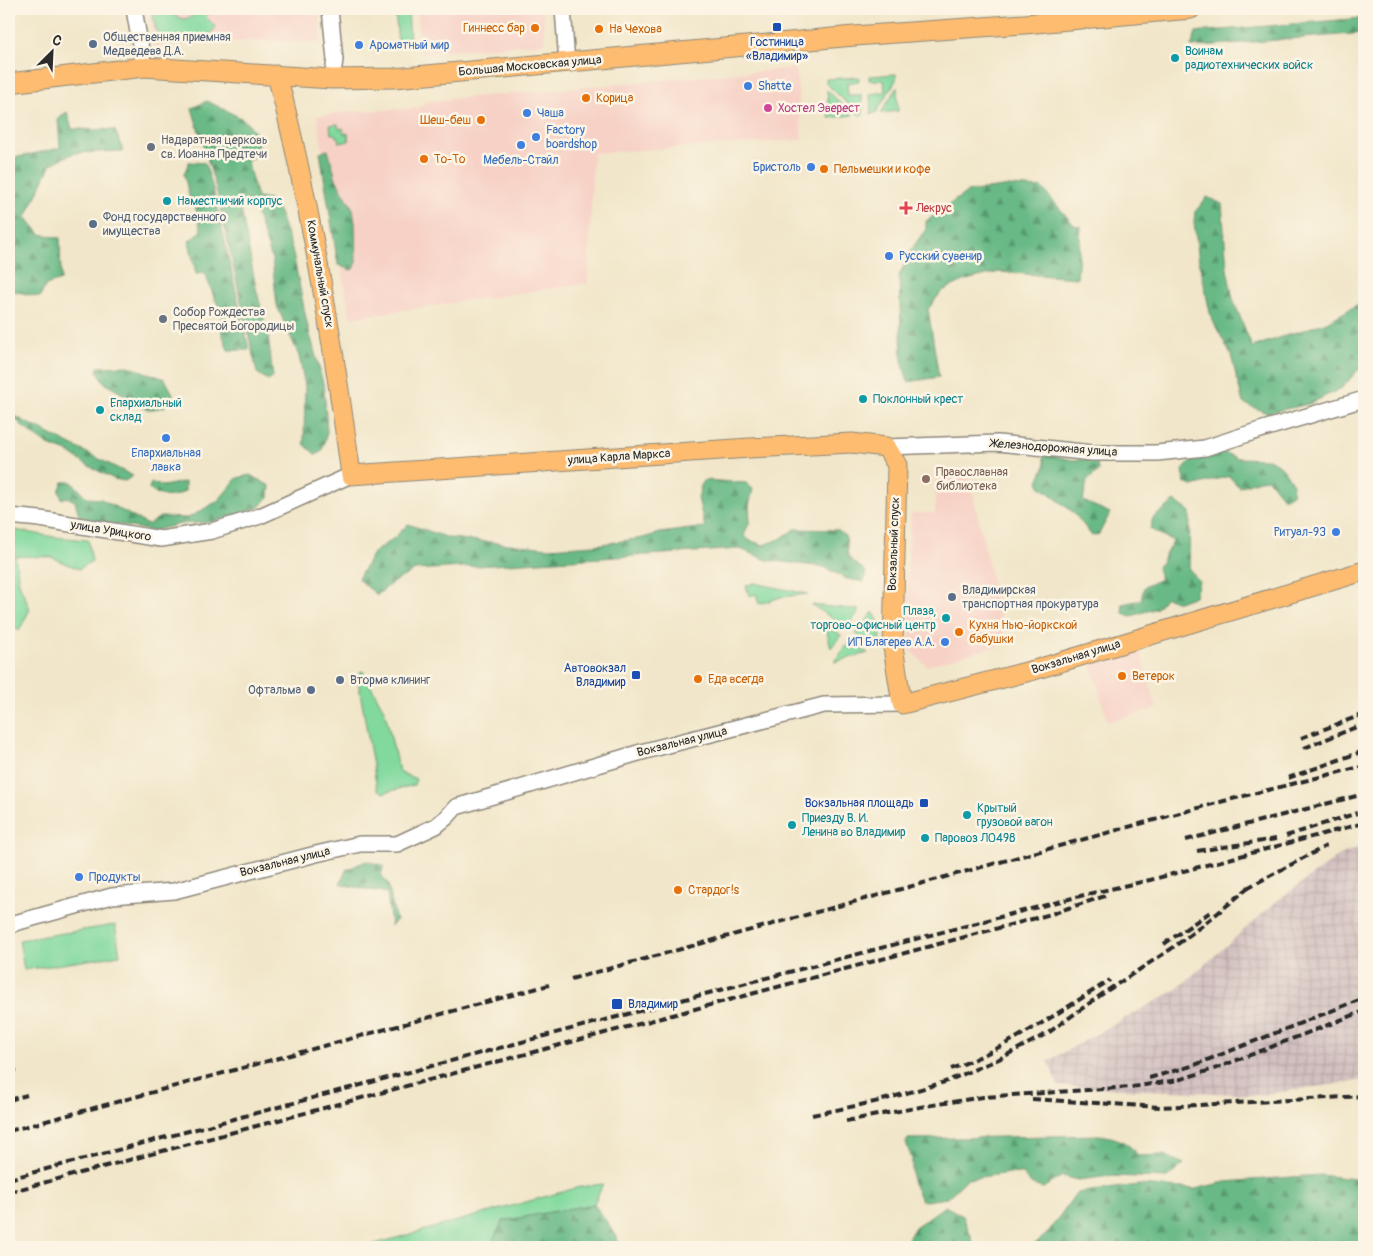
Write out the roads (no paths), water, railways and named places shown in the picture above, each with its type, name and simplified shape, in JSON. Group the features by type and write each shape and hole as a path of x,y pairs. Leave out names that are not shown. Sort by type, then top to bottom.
{"main road":[{"name":"Большая Московская улица","path":"9,83 144,67 332,79 394,78 845,37 1051,15 1191,9"},
{"name":"Коммунальный спуск","path":"277,75 290,122 311,223 337,369 351,475"},
{"name":"улица Карла Маркса","path":"351,475 852,443 886,447"},
{"name":"Вокзальный спуск","path":"886,447 897,465 893,647 902,704"},
{"name":"Вокзальная улица","path":"902,704 1041,668 1364,571"}],"street":[{"path":"134,9 144,67"},
{"path":"330,9 335,60 332,79"},
{"path":"563,9 567,63"},
{"name":"Железнодорожная улица","path":"886,447 998,443 1092,453 1157,453 1205,448 1364,399"},
{"name":"улица Урицкого","path":"9,516 40,519 161,539 212,531 260,516 351,475"},
{"name":"Вокзальная улица","path":"9,927 15,923 112,896 174,891 360,844 397,844 436,826 448,817 456,807 645,751 824,705 902,704"}],"railway":[{"path":"1301,738 1364,714"},
{"path":"1304,748 1364,724"},
{"path":"1288,778 1364,751"},
{"path":"571,979 1224,801 1364,766"},
{"path":"1186,840 1364,794"},
{"path":"1286,836 1357,813"},
{"path":"9,1179 563,1031 1364,823"},
{"path":"1197,851 1276,839"},
{"path":"1247,888 1326,846"},
{"path":"812,1115 879,1101 945,1082 999,1059 1048,1033 1105,992 1171,949 1252,885"},
{"path":"9,1192 1051,914 1105,896"},
{"path":"1164,944 1213,910"},
{"path":"951,1069 1013,1040 1110,980"},
{"path":"9,1131 549,985"},
{"path":"1149,1078 1192,1066 1364,998"},
{"path":"846,1121 983,1097 1132,1087 1178,1080 1214,1069 1364,1011"},
{"path":"9,1072 19,1069"},
{"path":"9,1100 27,1095"},
{"path":"1032,1099 1161,1107 1364,1096"}],"place":[{"name":"Гостиница «Владимир»","path":"777,27"},
{"name":"Гиннесс бар","path":"535,28"},
{"name":"На Чехова","path":"599,29"},
{"name":"Общественная приемная Медведева Д.А.","path":"93,44"},
{"name":"Ароматный мир","path":"359,45"},
{"name":"Воинам радиотехнических войск","path":"1175,58"},
{"name":"Shatte","path":"748,86"},
{"name":"Корица","path":"586,98"},
{"name":"Хостел Эверест","path":"768,108"},
{"name":"Чаша","path":"527,113"},
{"name":"Шеш-беш","path":"481,120"},
{"name":"Factory boardshop","path":"536,137"},
{"name":"Мебель-Стайл","path":"521,145"},
{"name":"Надвратная церковь св. Иоанна Предтечи","path":"151,147"},
{"name":"То-То","path":"424,159"},
{"name":"Бристоль","path":"811,167"},
{"name":"Пельмешки и кофе","path":"824,169"},
{"name":"Наместничий корпус","path":"167,201"},
{"name":"Лекрус","path":"906,208"},
{"name":"Фонд государственного имущества","path":"93,224"},
{"name":"Русский сувенир","path":"889,256"},
{"name":"Собор Рождества Пресвятой Богородицы","path":"163,319"},
{"name":"Поклонный крест","path":"863,399"},
{"name":"Епархиальный склад","path":"100,410"},
{"name":"Епархиальная лавка","path":"166,438"},
{"name":"Православная библиотека","path":"926,479"},
{"name":"Ритуал-93","path":"1336,532"},
{"name":"Владимирская транспортная прокуратура","path":"952,597"},
{"name":"Плаза, торгово-офисный центр","path":"946,618"},
{"name":"Кухня Нью-йоркской бабушки","path":"959,632"},
{"name":"ИП Благерев А.А.","path":"945,642"},
{"name":"Автовокзал Владимир","path":"636,675"},
{"name":"Ветерок","path":"1122,676"},
{"name":"Еда всегда","path":"698,679"},
{"name":"Вторма клининг","path":"340,680"},
{"name":"Офтальма","path":"311,690"},
{"name":"Вокзальная площадь","path":"924,803"},
{"name":"Крытый грузовой вагон","path":"967,815"},
{"name":"Приезду В. И. Ленина во Владимир","path":"792,825"},
{"name":"Паровоз Л0498","path":"925,838"},
{"name":"Продукты","path":"79,877"},
{"name":"Стардог!s","path":"678,890"},
{"name":"Владимир","path":"617,1004"}]}
